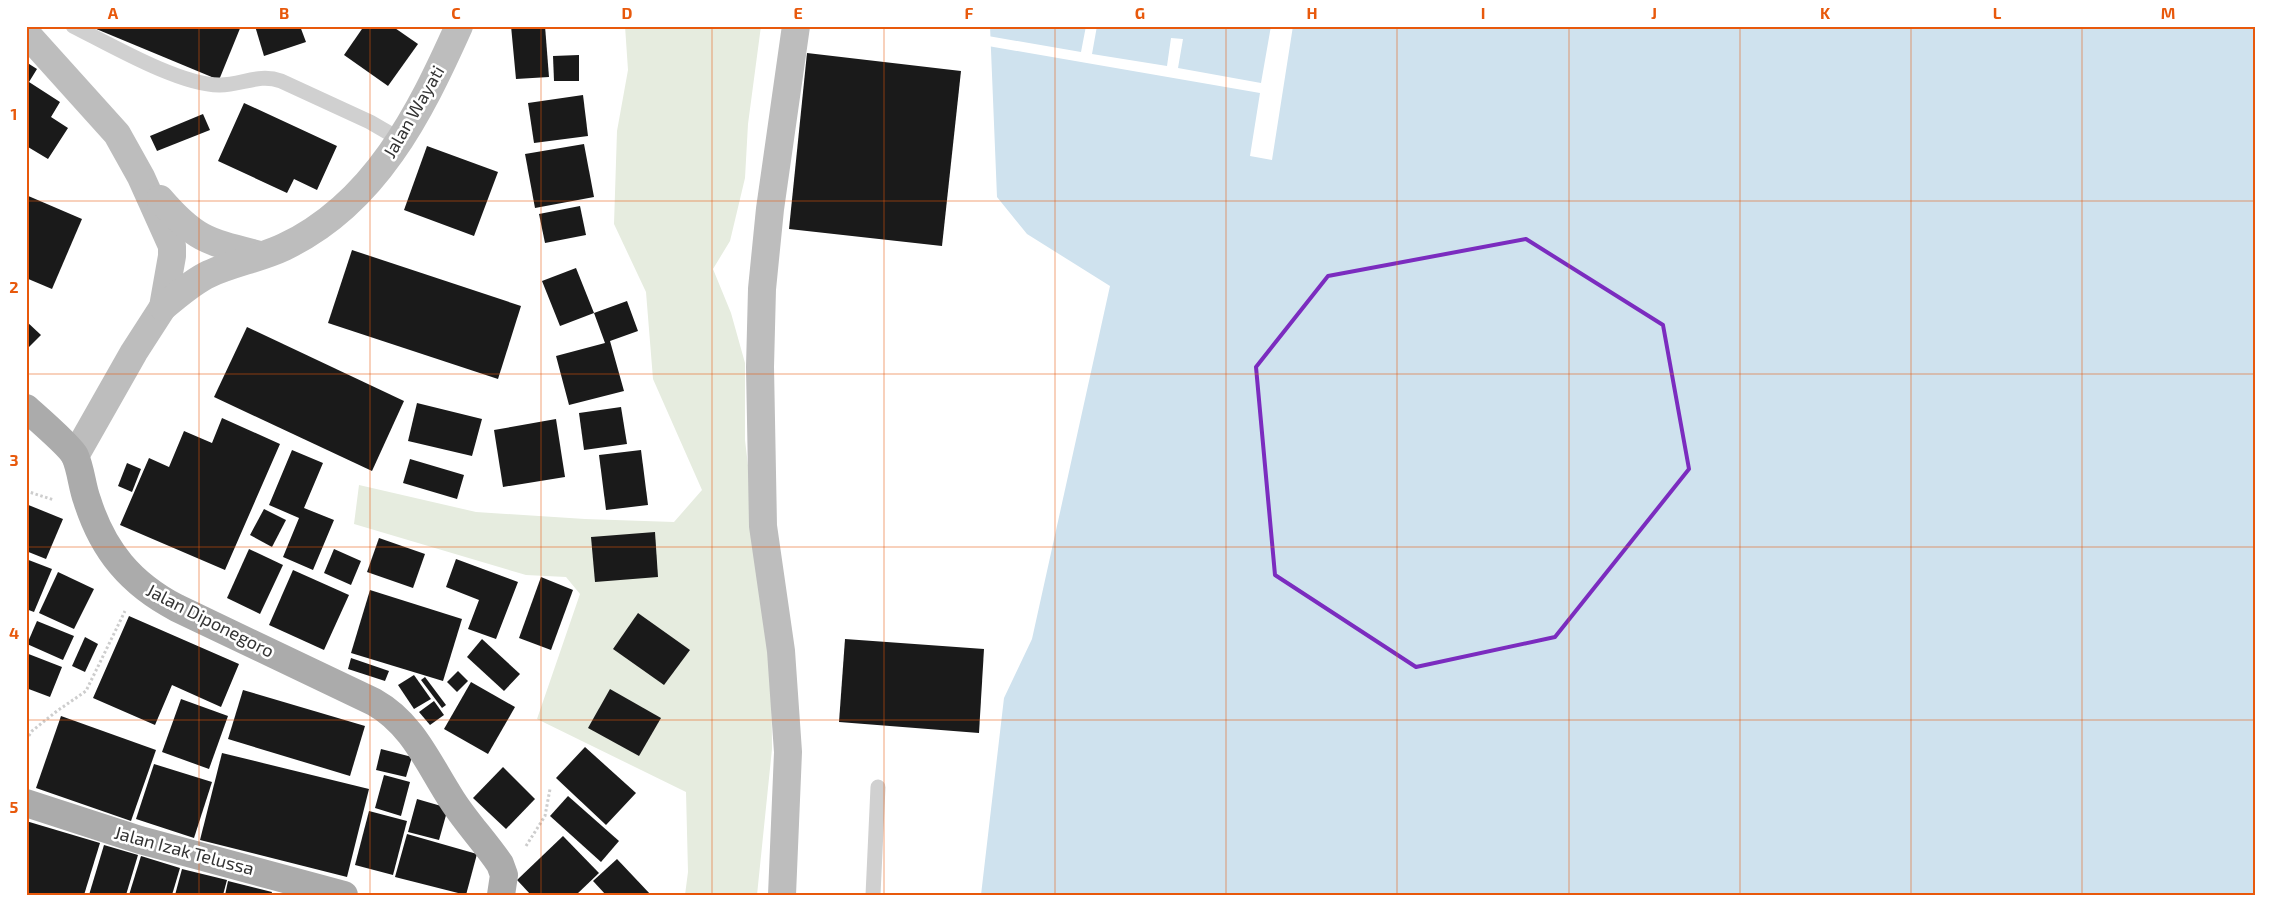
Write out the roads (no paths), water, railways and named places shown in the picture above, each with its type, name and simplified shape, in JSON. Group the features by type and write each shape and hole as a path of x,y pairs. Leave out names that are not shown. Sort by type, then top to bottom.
{"main road":[{"name":"Jalan Wayati","path":"163,307 183,290 209,274 283,248 308,234 358,195 401,140 438,72 459,26"},
{"path":"782,895 788,752 782,650 763,526 760,367 762,289 796,26"},
{"path":"26,33 117,134 141,177 172,246 163,307 134,352 75,456 26,408"},
{"path":"141,177 179,221 195,234 214,243 260,255"},
{"name":"Jalan Diponegoro","path":"75,456 84,493 100,534 113,555 138,583 152,594 177,608 374,702 397,718 414,736 452,800 500,864 503,887"},
{"name":"Jalan Izak Telussa","path":"26,803 140,840 344,895"}],"lane":[{"path":"73,26 142,61 206,83 220,85 268,77 281,81 370,122 401,140"},
{"path":"873,895 878,787"}],"water":[{"path":"990,26 2255,26 2255,895 981,895 1004,698 1032,639 1110,286 1027,234 997,197"}]}
